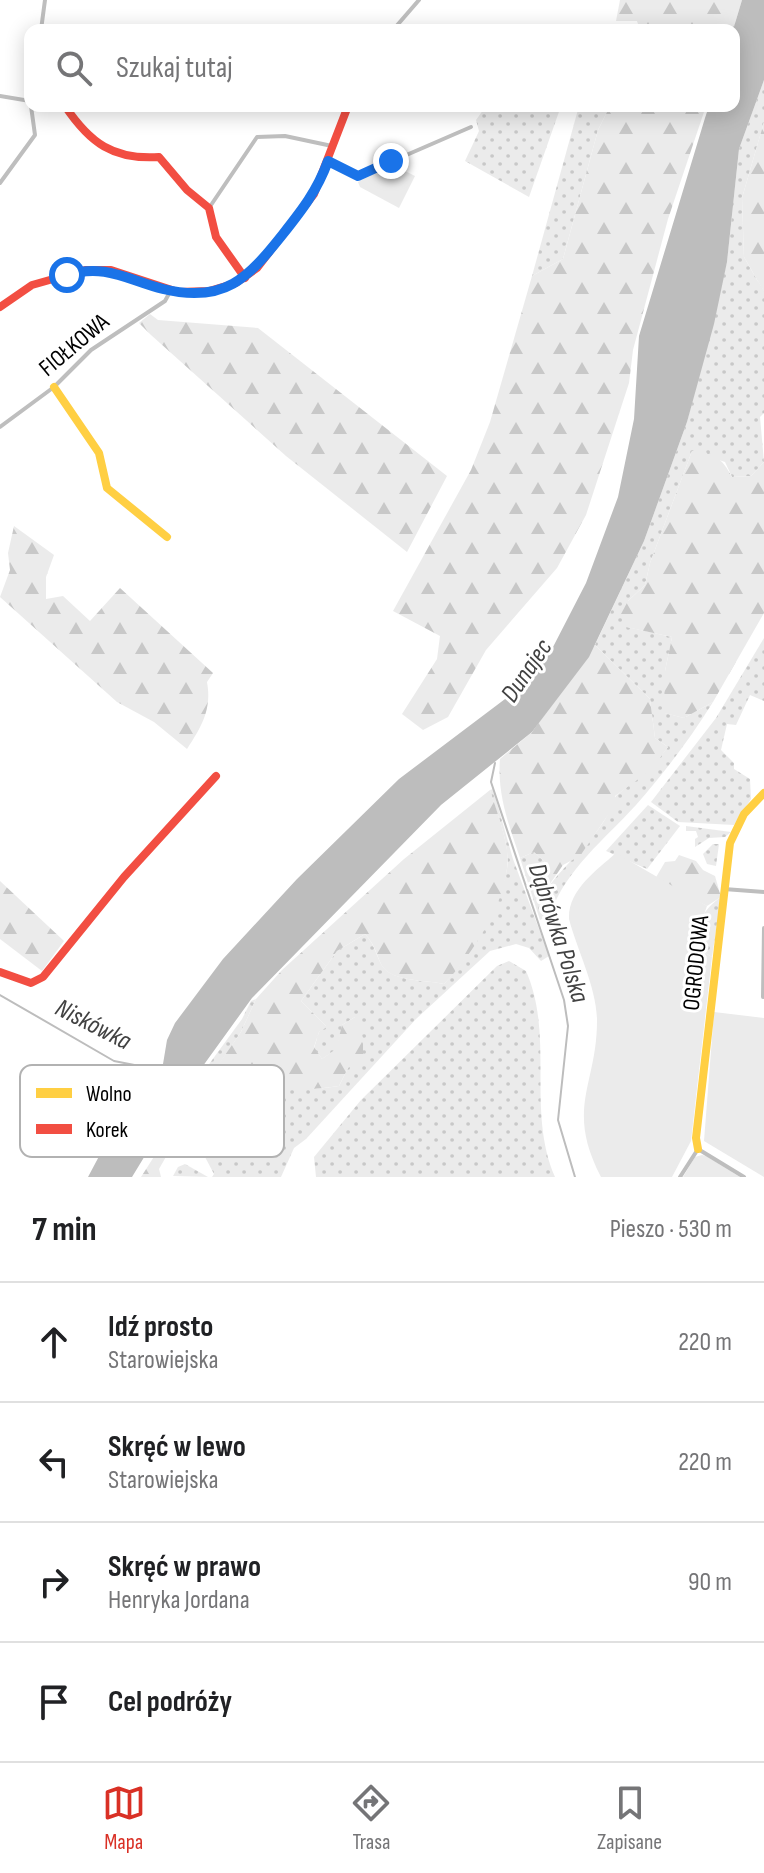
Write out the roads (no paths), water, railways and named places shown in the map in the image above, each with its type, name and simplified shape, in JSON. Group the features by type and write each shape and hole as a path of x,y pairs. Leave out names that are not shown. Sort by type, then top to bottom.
{"street":[{"path":"42,24 45,0"},
{"path":"398,24 419,0"},
{"path":"0,96 24,100"},
{"path":"0,183 35,135 32,112"},
{"path":"70,112 103,149 129,160 159,157 187,190 209,208 216,237 245,278"},
{"path":"0,307 32,285 85,270 111,270 171,290 209,291 245,278 257,268 305,209 328,161 346,112"},
{"path":"328,161 358,176 471,127"},
{"path":"209,208 257,137 285,136 333,146"},
{"name":"FIOŁKOWA","path":"0,427 54,387 91,350 165,301 171,290"},
{"path":"54,387 99,453 107,488 167,537"},
{"path":"0,972 31,983 43,977 124,877 216,776"},
{"name":"OGRODOWA","path":"698,1149 696,1138 724,889 734,830 753,802 764,793"},
{"path":"724,889 764,892"},
{"path":"763,997 764,928"},
{"path":"680,1177 698,1149 744,1177"}],"waterway":[{"name":"Dąbrówka Polska","path":"495,763 491,782 564,1000 568,1026 558,1120 575,1177"},
{"name":"Niskówka","path":"0,995 114,1061 134,1065"}],"water label":[{"name":"Dunajec","path":"527,671"}]}
